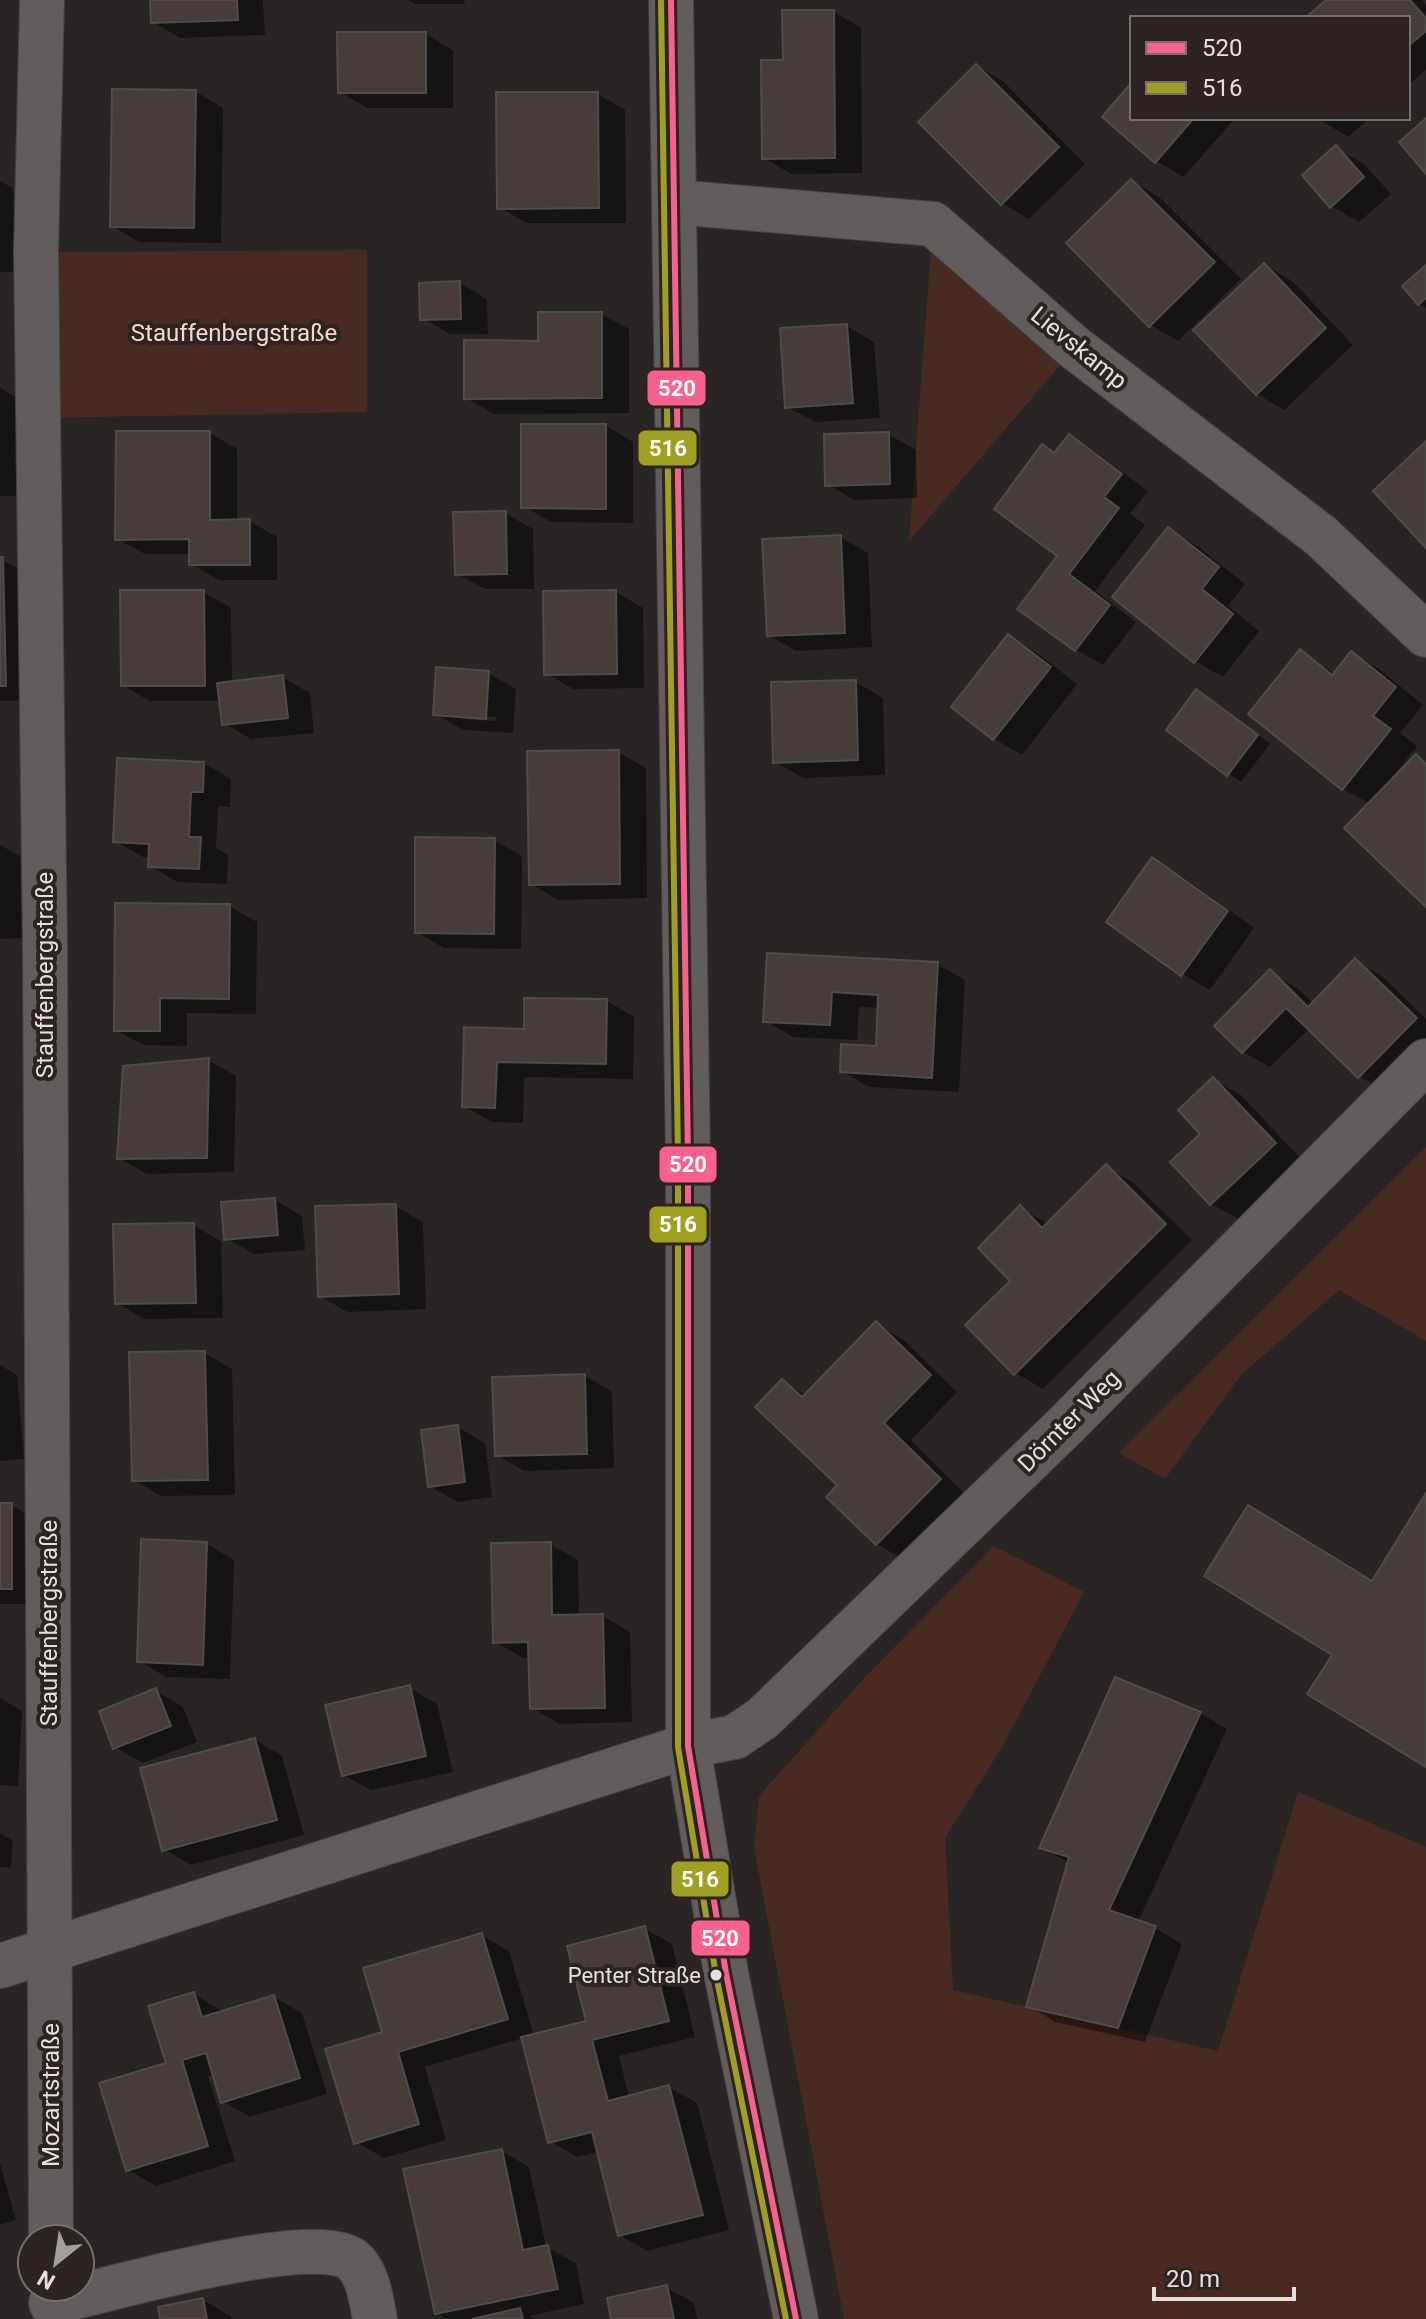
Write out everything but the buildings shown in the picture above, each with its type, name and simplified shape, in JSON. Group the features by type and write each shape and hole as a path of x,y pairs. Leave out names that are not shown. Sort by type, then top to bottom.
{"street":[{"name":"Stauffenbergstraße","path":"42,0 36,267 45,946 50,1951"},
{"path":"671,0 688,1159 688,1746 726,1973 796,2319"},
{"name":"Lievskamp","path":"675,202 933,224 1075,348 1321,536 1426,635"},
{"name":"Dörnter Weg","path":"688,1746 735,1737 763,1718 1065,1426 1426,1061"},
{"path":"0,1966 688,1746"},
{"name":"Mozartstraße","path":"50,1951 51,2223"},
{"path":"96,2293 264,2254 323,2250 342,2253 354,2261 368,2284 375,2319"}],"green space":[{"path":"933,224 1075,348 909,541"},
{"name":"Stauffenbergstraße","path":"367,250 367,412 38,418 36,252"},
{"path":"1426,1147 1426,1341 1339,1290 1241,1375 1165,1479 1119,1453"},
{"path":"994,1546 1084,1592 1001,1749 945,1838 953,1990 1218,2051 1298,1792 1426,1847 1426,2319 844,2319 754,1848 759,1796 866,1676"}],"transit line":[{"name":"516","path":"661,0 678,1159 678,1747 716,1975 786,2319"},
{"name":"520","path":"671,0 688,1159 688,1746 726,1973 796,2319"}],"place":[{"name":"Penter Straße","path":"716,1975"}]}
